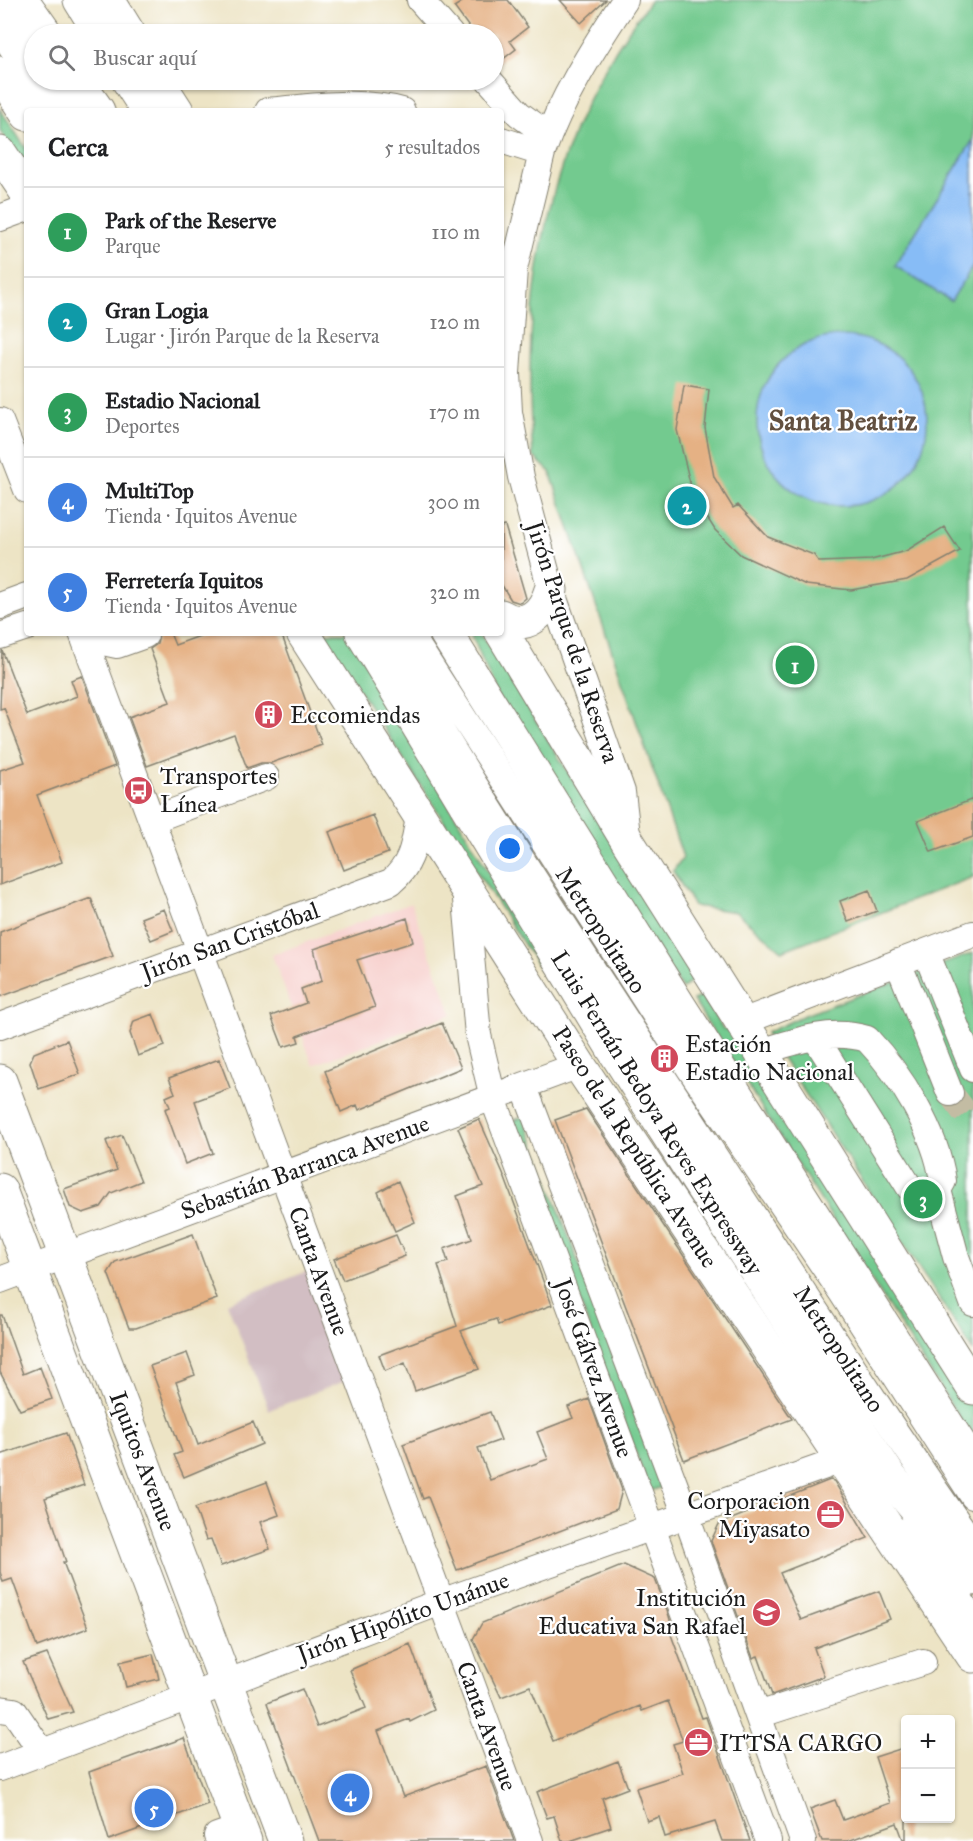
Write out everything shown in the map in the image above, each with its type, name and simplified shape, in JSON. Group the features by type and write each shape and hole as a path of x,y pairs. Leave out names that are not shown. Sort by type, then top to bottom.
{"main road":[{"path":"22,0 39,24"},
{"path":"80,0 95,24"},
{"path":"108,0 123,24"},
{"path":"0,73 24,109"},
{"path":"83,90 96,108"},
{"path":"134,90 146,108"},
{"path":"163,90 175,108"},
{"path":"0,153 24,189"},
{"path":"504,617 514,622 535,618 547,603 551,590"},
{"name":"Paseo de la República Avenue","path":"305,636 579,1065 973,1656"},
{"name":"Luis Fernán Bedoya Reyes Expressway","path":"364,636 612,1047 890,1477 973,1579"},
{"path":"448,636 684,1014 973,1465"},
{"path":"504,636 628,842 973,1388"},
{"name":"Iquitos Avenue","path":"0,1081 285,1841"},
{"name":"Iquitos Avenue","path":"0,1190 15,1275 190,1696 234,1835"},
{"path":"890,1477 907,1526 973,1626"}],"street":[{"path":"4,0 24,31"},
{"path":"420,0 441,24"},
{"name":"Jirón Parque de la Reserva","path":"624,0 593,49 545,144 510,250 509,412 521,477 551,590 622,792 628,842"},
{"path":"0,30 24,65"},
{"path":"41,90 54,108"},
{"path":"64,90 76,108"},
{"path":"498,90 545,144"},
{"path":"303,108 327,106 390,108"},
{"path":"504,140 545,144"},
{"path":"0,218 24,209"},
{"path":"0,421 24,482"},
{"path":"0,606 24,597"},
{"path":"0,636 24,628"},
{"name":"Canta Avenue","path":"83,636 530,1841"},
{"path":"86,636 111,645 138,636"},
{"name":"Metropolitano","path":"385,636 442,735 518,856 835,1342 973,1544"},
{"name":"Metropolitano","path":"412,636 690,1068 842,1293 973,1496"},
{"path":"152,820 266,777"},
{"name":"Jirón San Cristóbal","path":"0,1026 391,882 404,870 412,857 419,817"},
{"name":"José Gálvez Avenue","path":"465,885 477,1035 494,1098 768,1841"},
{"path":"742,1022 973,934"},
{"path":"926,952 973,1070"},
{"path":"898,962 950,1093"},
{"path":"761,1052 815,1037 852,1035 867,1039 883,1056 933,1139 943,1181 938,1190 956,1257 973,1303"},
{"path":"815,1037 910,1188 920,1193 938,1190"},
{"name":"Sebastián Barranca Avenue","path":"15,1275 579,1065"},
{"name":"José Gálvez Avenue","path":"524,1087 686,1515 803,1841"},
{"name":"Jirón Hipólito Unánue","path":"0,1768 441,1602 842,1460"},
{"path":"758,1715 923,1662"},
{"path":"0,1709 14,1712 42,1752"}],"shaded area":[{"path":"411,903 452,1014 313,1065 272,955"},
{"path":"308,1271 350,1379 269,1410 227,1303"}],"green space":[{"path":"651,0 973,0 973,877 782,951 736,912 694,906 673,871 683,857 550,472 533,456 530,394 531,333 537,274 548,216 564,159 586,104 615,51"},
{"path":"0,109 24,145 24,167 0,131"},
{"path":"324,636 350,636 557,988 553,989"},
{"path":"472,636 483,636 696,977 682,989 498,698"},
{"path":"973,953 973,1351 766,1033 802,1016"},
{"path":"702,996 723,1029 735,1029 973,1403 973,1439 693,1000"},
{"path":"524,1116 662,1487 650,1491 513,1121"}],"water":[{"path":"973,140 973,266 951,301 895,266"},
{"path":"842,336 874,343 889,350 902,361 913,374 920,389 927,421 920,453 913,468 902,481 889,492 874,499 842,506 810,499 795,492 782,481 771,468 764,453 757,421 764,389 771,374 782,361 795,350 810,343"}],"building":[{"path":"465,0 508,0 528,27 510,41 516,49 504,58 504,24 467,24 454,7"},
{"path":"560,0 606,0 581,23"},
{"path":"684,385 709,389 705,428 714,477 733,508 738,505 768,537 814,555 819,562 871,560 906,551 944,527 960,551 907,580 851,590 806,585 741,555 715,530 693,495 677,430"},
{"path":"504,526 526,598 520,603 511,600 504,589"},
{"path":"158,636 171,636 175,645 200,636 282,636 322,745 271,763 261,763 247,768 234,734 147,766 129,717 170,702 150,649 157,644"},
{"path":"2,650 27,715 77,696 71,680 82,676 115,766 37,795 62,862 0,885 0,770 25,762 4,708 0,709"},
{"path":"973,799 973,837 931,852 918,821"},
{"path":"373,815 388,853 344,870 329,832"},
{"path":"869,890 877,911 848,922 840,901"},
{"path":"91,898 113,956 0,997 0,932"},
{"path":"164,909 173,931 151,940 141,918"},
{"path":"407,918 413,942 357,960 375,1007 297,1036 299,1042 283,1047 271,1016 306,1003 301,989 322,981 314,949"},
{"path":"153,1014 165,1046 138,1056 130,1033 134,1021"},
{"path":"442,1023 461,1068 359,1110 357,1105 341,1112 325,1071"},
{"path":"67,1040 80,1074 39,1089 30,1062 34,1053"},
{"path":"219,1059 230,1088 195,1101 213,1153 185,1164 165,1109 170,1107 166,1097 175,1093 169,1078"},
{"path":"586,1109 792,1419 684,1460 555,1120"},
{"path":"479,1119 503,1173 552,1305 498,1325 496,1319 461,1331 479,1369 415,1391 405,1363 385,1371 379,1355 457,1326 438,1265 448,1262 444,1249 472,1239 457,1196 483,1186 458,1128"},
{"path":"122,1135 141,1181 111,1193 101,1207 83,1213 70,1207 64,1189 117,1170 106,1141"},
{"path":"398,1181 415,1222 395,1231 378,1192"},
{"path":"193,1234 217,1299 136,1328 129,1328 108,1273 115,1262"},
{"path":"396,1235 405,1256 343,1280 334,1259"},
{"path":"0,1315 2,1315 23,1374 40,1367 52,1399 20,1410 0,1372"},
{"path":"187,1353 195,1375 176,1382 198,1445 253,1422 262,1444 184,1477 174,1455 182,1452 150,1366"},
{"path":"589,1399 622,1490 617,1509 457,1570 428,1497 423,1499 403,1444 490,1412 501,1440 478,1448 490,1480 548,1459 537,1432 573,1418 568,1407"},
{"path":"66,1433 84,1485 45,1498 66,1562 63,1562 88,1628 37,1647 12,1579 3,1582 0,1572 0,1455"},
{"path":"830,1480 834,1481 868,1538 780,1573 801,1620 879,1591 890,1619 814,1648 824,1676 772,1695 758,1656 753,1658 711,1541 719,1524"},
{"path":"267,1482 279,1515 260,1522 270,1549 221,1566 211,1539 206,1540 195,1508"},
{"path":"624,1565 655,1579 669,1616 673,1631 670,1632 702,1718 706,1717 750,1841 722,1841 715,1822 665,1837 659,1817 647,1821 636,1788 683,1773 673,1744 683,1741 668,1701 642,1711 640,1706 553,1741 530,1686 501,1697 473,1639 482,1623"},
{"path":"410,1644 434,1710 410,1722 409,1719 378,1731 403,1797 486,1766 514,1841 319,1841 267,1703 302,1689 317,1727 366,1708 350,1670"},
{"path":"47,1654 73,1712 48,1719 23,1662"},
{"path":"153,1654 159,1679 126,1687 120,1662"},
{"path":"184,1738 208,1804 109,1840 89,1772"},
{"path":"901,1749 901,1823 906,1823 906,1839 903,1839 897,1823 848,1841 822,1841 810,1809 835,1800 843,1820 890,1803 875,1757"},
{"path":"618,1761 628,1788 602,1798 611,1827 570,1841 562,1841 554,1816 547,1818 537,1792"}],"tunnel":[{"path":"950,1093 973,1123"}],"place":[{"name":"Gran Logia","path":"687,506"},
{"name":"Park of the Reserve","path":"795,665"},
{"name":"Eccomiendas","path":"269,715"},
{"name":"Transportes Línea","path":"139,790"},
{"name":"Estación Estadio Nacional","path":"664,1058"},
{"name":"Estadio Nacional","path":"923,1199"},
{"name":"Corporacion Miyasato","path":"831,1515"},
{"name":"Institución Educativa San Rafael","path":"767,1612"},
{"name":"ITTSA CARGO","path":"698,1743"},
{"name":"MultiTop","path":"350,1793"},
{"name":"Ferretería Iquitos","path":"154,1808"}],"district":[{"name":"Santa Beatriz","path":"843,421"}]}
